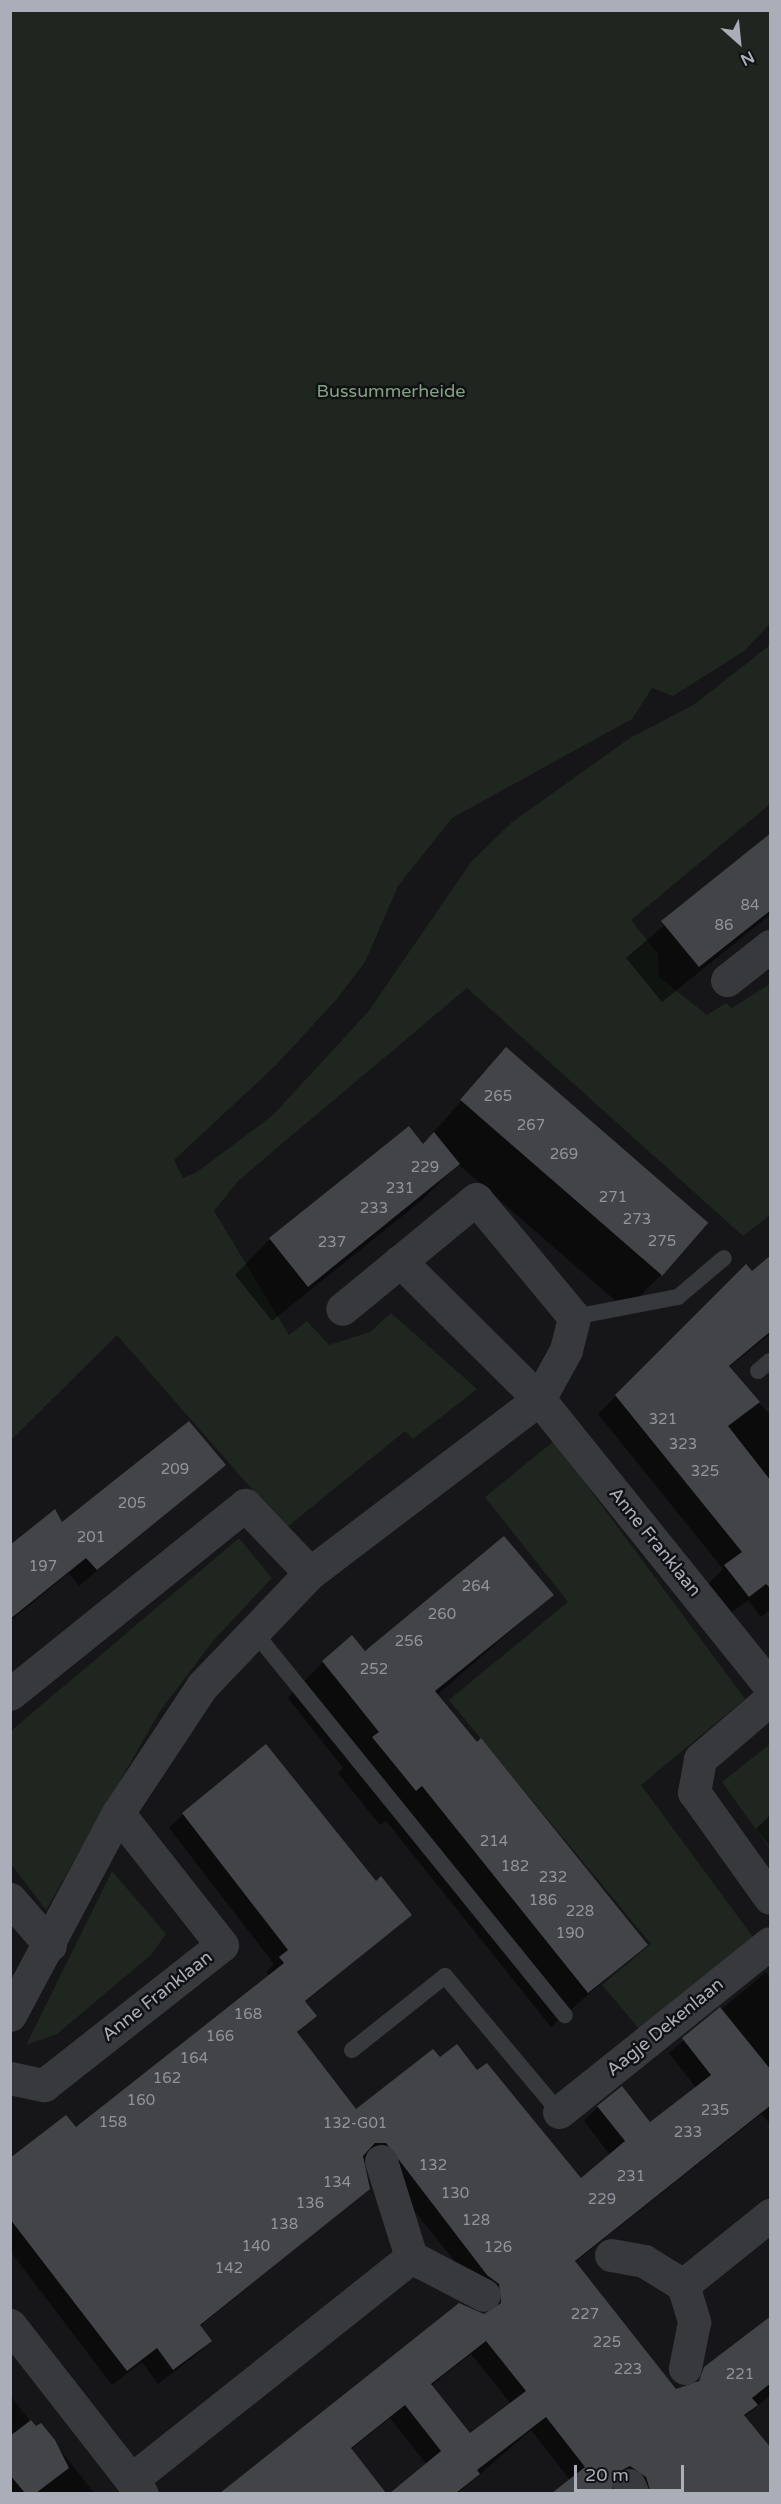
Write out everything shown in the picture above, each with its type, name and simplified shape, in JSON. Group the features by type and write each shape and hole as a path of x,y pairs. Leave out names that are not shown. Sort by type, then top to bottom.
{"street":[{"path":"727,980 771,946"},
{"path":"10,2015 50,1945 118,1814 161,1741 252,1629 310,1573 539,1399 566,1350 574,1317 476,1199 342,1309"},
{"name":"Anne Franklaan","path":"400,1261 539,1399 771,1686"},
{"path":"10,1694 245,1505 310,1573"},
{"path":"771,1700 700,1759 694,1792 771,1898"},
{"name":"Anne Franklaan","path":"10,2078 44,2085 222,1945 118,1814"},
{"path":"10,1899 50,1945"},
{"name":"Aagje Dekenlaan","path":"559,2112 771,1943"},
{"path":"381,2162 411,2257 484,2295"},
{"path":"683,2285 771,2216"},
{"path":"611,2255 644,2262 683,2285 694,2322 685,2368"},
{"path":"10,2325 136,2487 411,2257"}],"lane":[{"path":"574,1317 678,1297 723,1258"},
{"path":"252,1629 565,2015"},
{"path":"352,2050 445,1976 559,2112"}],"green space":[{"name":"Bussummerheide","path":"11,11 770,11 770,624 744,651 673,696 652,688 632,719 452,818 398,886 365,962 336,1000 275,1066 174,1160 183,1178 197,1172 272,1116 368,1012 471,862 511,823 630,738 695,704 770,645 770,804 631,920 658,954 659,977 707,1015 726,1003 732,1008 770,984 770,1215 743,1236 467,988 239,1180 214,1211 289,1335 307,1321 329,1345 370,1332 391,1313 477,1389 413,1439 405,1431 286,1528 117,1335 11,1440"},
{"path":"554,1441 745,1699 641,1785 756,1941 640,2030 602,1985 651,1944 449,1700 568,1602 485,1497"},
{"path":"239,1538 272,1578 213,1641 160,1711 46,1910 11,1864 11,1731"},
{"path":"770,1744 770,1849 722,1782"},
{"path":"112,1871 166,1934 151,1955 57,2034 26,2045"}],"building":[{"path":"771,833 771,910 699,967 661,921"},
{"path":"506,1047 708,1223 662,1276 460,1100"},
{"path":"409,1126 423,1144 434,1132 460,1164 308,1287 269,1238"},
{"path":"771,1255 771,1331 729,1366 760,1402 728,1426 771,1481 771,1589 766,1584 749,1597 724,1565 742,1552 615,1395 746,1264 752,1271"},
{"path":"189,1421 226,1465 97,1570 86,1558 10,1619 10,1545 55,1509 62,1522"},
{"path":"504,1536 554,1595 435,1691 477,1742 481,1738 648,1945 588,1993 422,1786 416,1791 372,1737 379,1732 322,1661 352,1635 365,1651"},
{"path":"266,1744 376,1881 381,1876 412,1915 305,2001 317,2016 297,2032 356,2109 433,2049 440,2057 457,2044 477,2070 487,2063 581,2178 625,2141 597,2106 622,2086 650,2122 711,2075 682,2038 720,2007 771,2070 771,2105 575,2261 676,2389 699,2381 704,2367 771,2316 771,2383 752,2398 758,2405 744,2415 771,2448 771,2493 651,2493 646,2477 630,2466 614,2474 612,2493 552,2493 585,2467 546,2417 477,2470 480,2474 456,2493 390,2493 441,2451 405,2405 351,2448 386,2493 220,2493 459,2303 484,2314 501,2303 499,2284 487,2275 386,2143 375,2143 363,2156 370,2189 200,2325 212,2341 173,2370 157,2348 127,2371 10,2219 10,2158 66,2115 76,2127 284,1963 279,1957 288,1950 182,1813","holes":["486,2341 526,2391 470,2433 431,2384"]},
{"path":"31,2420 36,2426 41,2423 55,2440 69,2468 36,2493 25,2493 10,2475 10,2436"}]}
